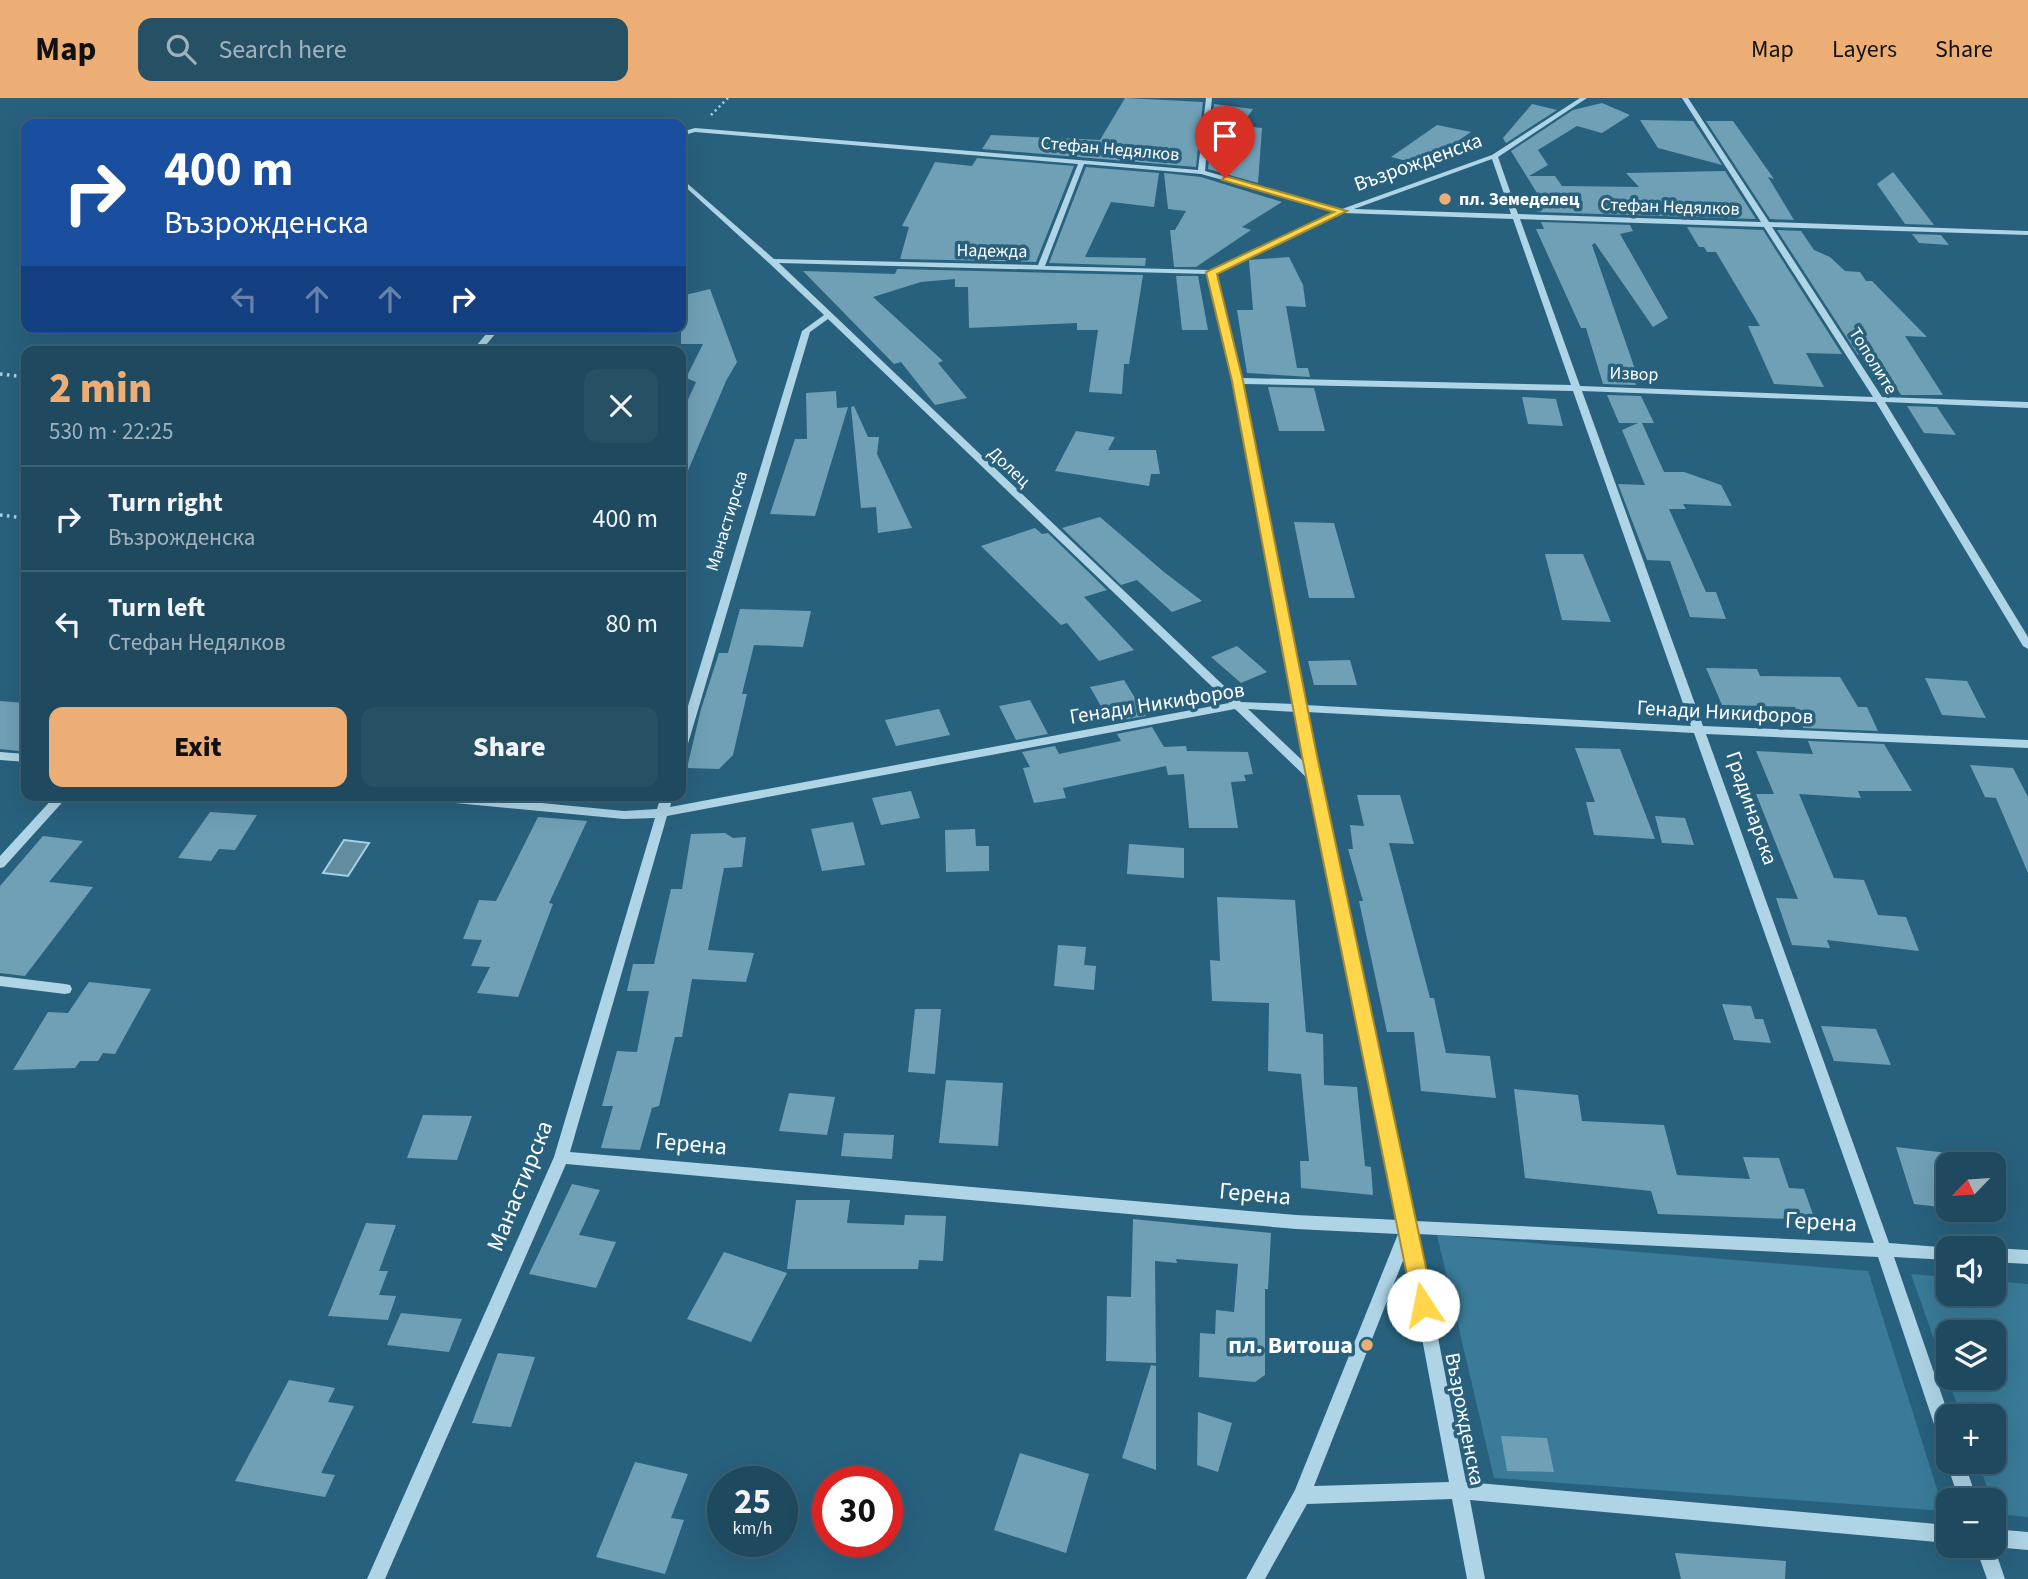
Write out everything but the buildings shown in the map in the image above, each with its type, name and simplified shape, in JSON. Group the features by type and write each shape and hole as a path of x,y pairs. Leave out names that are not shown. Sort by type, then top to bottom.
{"street":[{"path":"1202,172 1209,98"},
{"name":"Възрожденска","path":"1476,1579 1408,1225 1314,779 1238,381 1211,272 1342,211 1494,156 1584,98"},
{"name":"Тополите","path":"1685,98 1878,398 2028,646"},
{"name":"Стефан Недялков","path":"686,133 695,130 1202,172 1342,211 1517,219 2025,233"},
{"name":"Градинарска","path":"1494,156 1700,730 1936,1404"},
{"path":"1041,267 1082,162"},
{"name":"Долец","path":"686,184 772,261 1314,779"},
{"name":"Надежда","path":"772,261 1211,272"},
{"name":"Манастирска","path":"686,730 806,331 827,316"},
{"name":"Извор","path":"1238,381 1577,388 2028,404"},
{"name":"Генади Никифоров","path":"477,801 624,815 662,813 1239,705 1301,711 2028,744"},
{"path":"0,756 21,758"},
{"path":"0,864 57,801"},
{"name":"Манастирска","path":"376,1579 561,1157 666,801"},
{"path":"0,981 65,989"},
{"name":"Герена","path":"561,1157 1296,1222 1408,1225 1936,1252"},
{"path":"1255,1579 1302,1494 1408,1225"},
{"path":"2006,1255 2028,1256"},
{"path":"1302,1494 1458,1490 1936,1533"},
{"path":"2006,1539 2028,1541"},
{"path":"1989,1558 1996,1579"}],"path":[{"path":"0,374 21,376"},
{"path":"0,515 21,517"}],"shaded area":[{"path":"344,840 369,843 348,876 323,873"},
{"path":"1437,1235 1868,1271 1937,1488 1936,1510 1494,1478"},
{"path":"1911,1274 1936,1276 1936,1306 2006,1306 2006,1282 2028,1284 2028,1517 2006,1515 2006,1488 1987,1488 1982,1474 2006,1474 2006,1404 1957,1404 1952,1390 2006,1390 2006,1320 1936,1320 1936,1345"}],"place":[{"name":"пл. Земеделец","path":"1445,199"},
{"name":"пл. Витоша","path":"1367,1345"}],"route":[{"path":"1225,178 1342,211 1211,272 1238,381 1310,756 1423,1305"}]}
